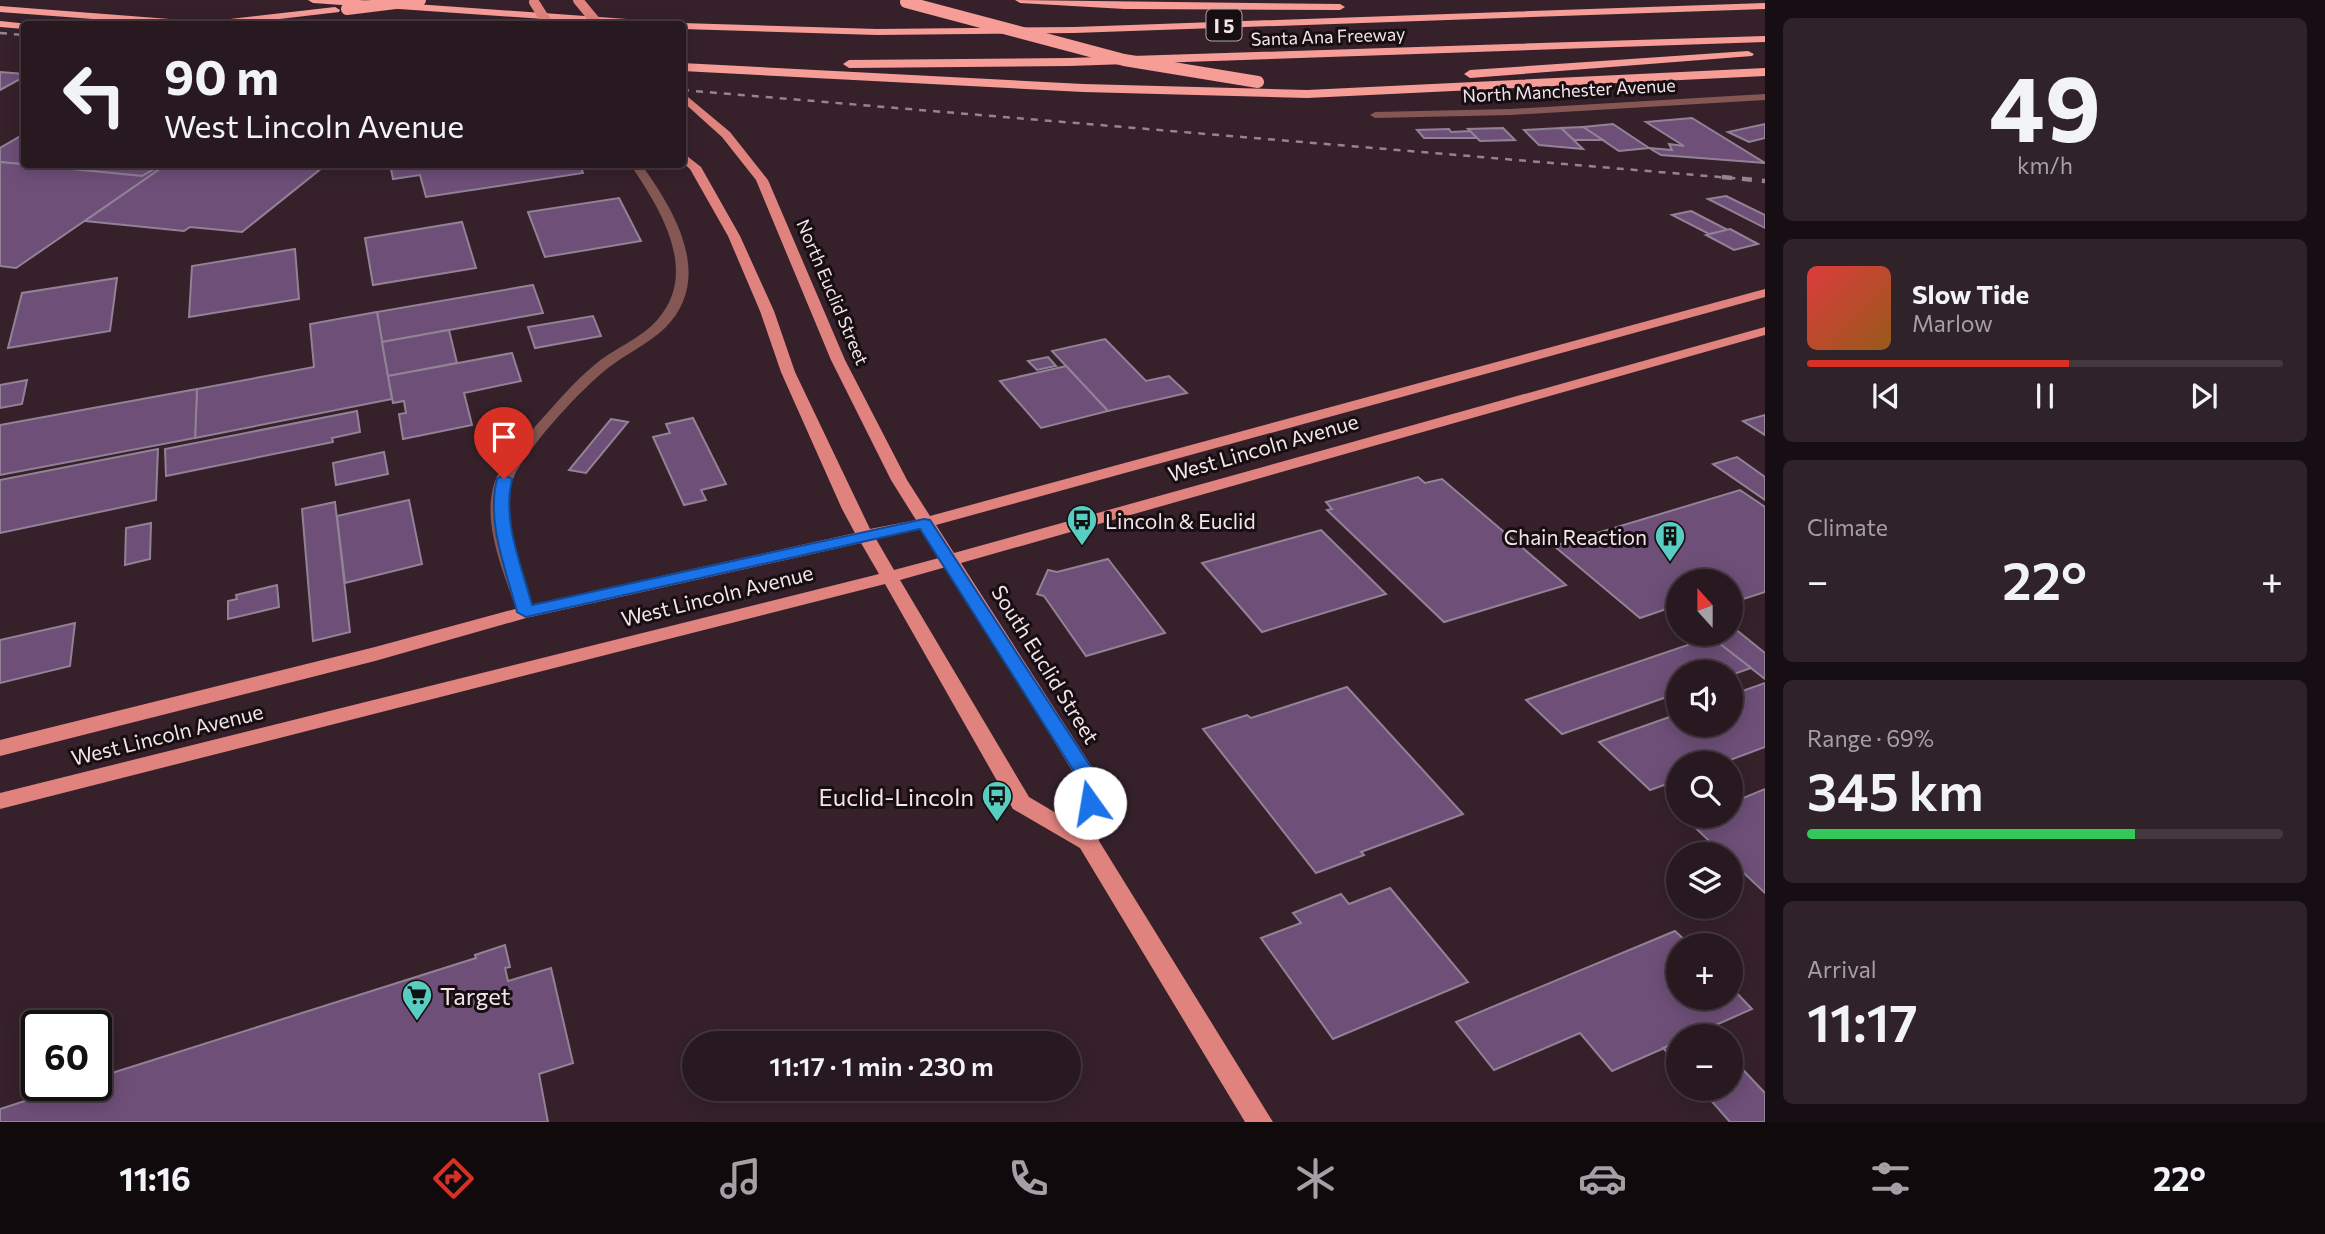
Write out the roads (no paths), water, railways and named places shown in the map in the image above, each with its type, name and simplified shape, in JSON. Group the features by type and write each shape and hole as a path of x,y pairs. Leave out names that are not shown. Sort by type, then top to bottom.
{"highway":[{"path":"313,0 612,21"},
{"path":"240,21 420,0"},
{"path":"1020,0 1125,6 1352,7"},
{"path":"903,1 1125,61 1199,76 1258,82 1333,85 1765,53"},
{"path":"1365,7 1765,6"},
{"name":"Santa Ana Freeway","path":"686,26 877,32 1074,30 1765,6"},
{"path":"0,9 157,21"},
{"path":"0,24 21,26"},
{"name":"Santa Ana Freeway","path":"686,59 865,64 1032,63 1765,39"},
{"path":"686,67 986,84 1307,94 1765,72"}],"main road":[{"path":"578,0 596,21"},
{"path":"535,1 546,21"},
{"name":"North Euclid Street","path":"686,98 747,156 762,180 838,360 924,523"},
{"path":"686,159 695,167 734,236 767,312 788,372 850,509 1021,803 1087,842 1259,1122"},
{"name":"West Lincoln Avenue","path":"0,748 375,654 526,612 924,523 1765,293"},
{"name":"West Lincoln Avenue","path":"0,801 891,577 1765,331"},
{"name":"South Euclid Street","path":"924,523 1092,784 1087,842"}],"street":[{"name":"North Manchester Avenue","path":"1375,115 1511,112 1765,97"},
{"path":"1738,99 1765,111"},
{"path":"526,612 502,521 500,498 504,479 534,438 594,373 665,320 679,297 684,270 677,237 637,168"}],"railway":[{"path":"0,33 21,35"},
{"path":"686,90 1743,179"},
{"path":"1722,177 1765,181"}],"place":[{"name":"Lincoln & Euclid","path":"1082,547"},
{"name":"Chain Reaction","path":"1670,563"},
{"name":"Euclid-Lincoln","path":"997,823"},
{"name":"Target","path":"417,1022"}]}
